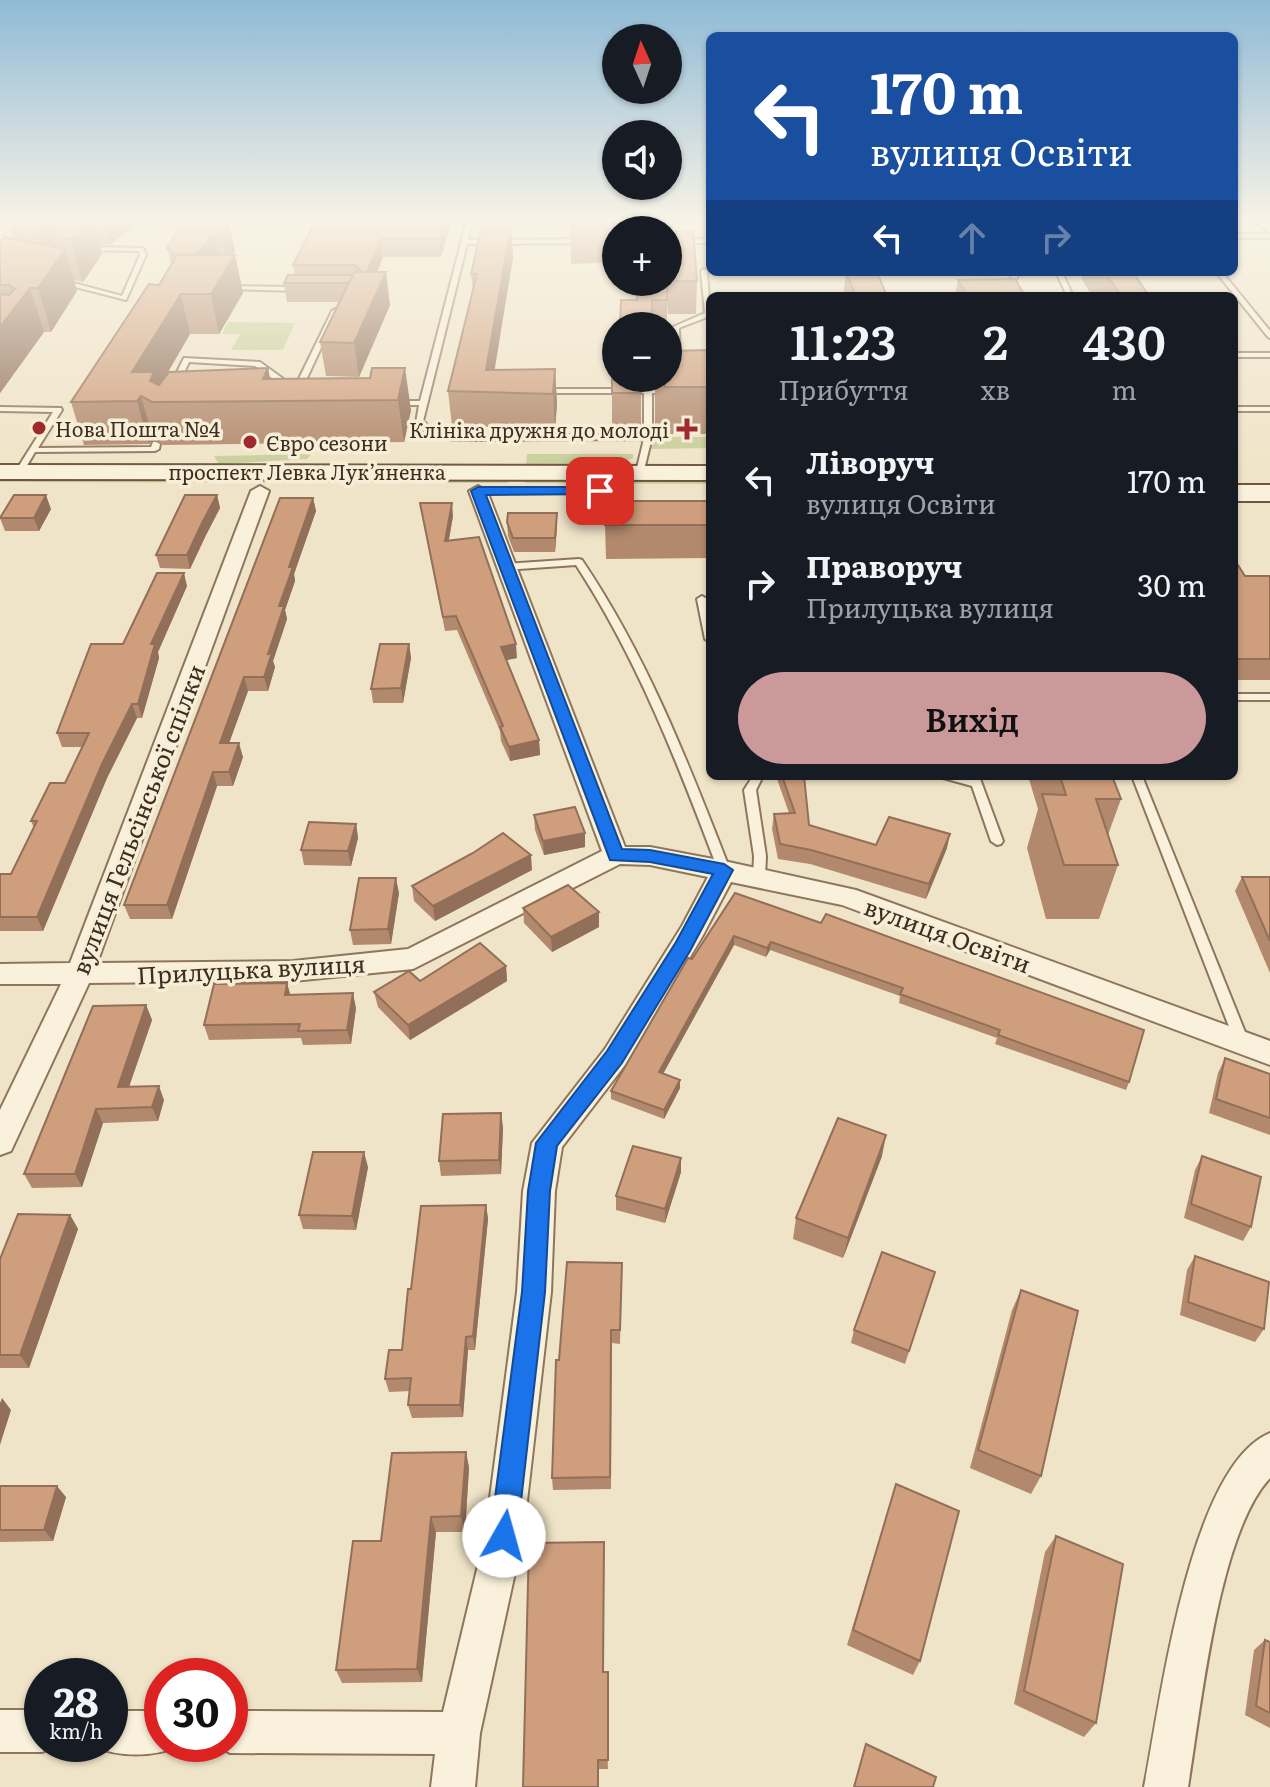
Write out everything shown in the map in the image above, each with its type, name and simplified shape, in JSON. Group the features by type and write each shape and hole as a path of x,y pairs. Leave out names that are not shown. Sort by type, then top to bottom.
{"main road":[{"name":"проспект Левка Лукʼяненка","path":"10,472 706,473"},
{"path":"1238,475 1270,475"},
{"name":"проспект Левка Лукʼяненка","path":"0,490 706,491"},
{"path":"1238,493 1270,493"}],"street":[{"name":"вулиця Гельсінської спілки","path":"0,1142 79,975 260,491"},
{"path":"478,491 616,855"},
{"name":"Прилуцька вулиця","path":"0,974 293,971 413,959 616,855"},
{"name":"вулиця Освіти","path":"616,855 650,856 847,897 1270,1053"},
{"path":"453,1787 459,1733 504,1536 534,1292 539,1191 547,1143 615,1057 684,946 724,870"},
{"path":"1166,1787 1204,1577 1245,1477 1270,1451"},
{"path":"0,1731 24,1731"},
{"path":"248,1732 459,1733"}],"lane":[{"path":"448,303 419,421 430,432 453,438 648,437"},
{"path":"1244,303 1270,336"},
{"path":"297,391 335,311"},
{"path":"682,325 706,315"},
{"path":"1238,355 1270,355"},
{"path":"169,395 187,360 257,364 307,397"},
{"path":"527,391 602,391"},
{"path":"640,472 648,437 648,392"},
{"path":"388,403 423,403"},
{"path":"0,409 58,410 35,450 10,472"},
{"path":"1238,409 1270,409"},
{"path":"35,450 155,449 156,444"},
{"path":"505,567 579,562 612,609 659,702 724,870"},
{"path":"702,599 706,619"},
{"path":"1238,697 1270,697"},
{"path":"756,780 750,790 760,856 759,878"},
{"path":"975,780 997,841"},
{"path":"1139,780 1242,1042"}],"green space":[{"path":"228,322 295,323 283,350 231,350 240,334 222,334"},
{"path":"650,437 706,437 706,448 650,449"},
{"path":"311,454 307,459 219,464 214,456"},
{"path":"527,454 633,454 633,458 614,465 526,465"},
{"path":"0,478 508,479 508,483 0,482"},
{"path":"526,479 706,480 706,484 525,483"}],"building":[{"path":"0,303 18,303 0,327"},
{"path":"136,303 175,303 132,372 154,372 150,381 159,385 169,372 268,368 263,379 370,378 372,368 405,368 398,400 152,402 141,396 137,401 71,402"},
{"path":"339,303 372,303 354,343 320,342"},
{"path":"470,303 498,303 486,370 555,369 553,394 448,391"},
{"path":"621,303 652,303 652,312 621,312"},
{"path":"706,350 706,387 682,387 682,351"},
{"path":"14,495 46,495 34,518 0,518"},
{"path":"185,495 217,495 187,555 156,555"},
{"path":"280,498 313,498 289,567 293,567 279,606 284,606 264,677 244,677 220,743 239,743 229,772 213,772 167,905 124,905"},
{"path":"606,501 706,501 706,525 605,525"},
{"path":"420,503 452,503 445,541 479,537 516,644 501,647 539,740 509,747 456,616 443,617"},
{"path":"508,513 557,513 555,538 513,538 507,522"},
{"path":"1238,565 1245,576 1270,576 1270,659 1238,659"},
{"path":"157,573 184,573 151,644 155,644 138,704 132,704 102,764 37,917 0,917 0,874 11,874 37,821 31,821 50,783 65,783 89,733 57,733 91,644 123,644"},
{"path":"380,644 409,644 401,688 371,689"},
{"path":"783,780 804,780 809,825 876,845 889,817 950,834 929,884 780,844 774,814 795,813"},
{"path":"1061,780 1114,780 1121,799 1096,799 1118,865 1064,865 1042,794 1066,795"},
{"path":"575,807 585,833 543,841 534,815"},
{"path":"309,822 356,824 348,851 301,850"},
{"path":"503,833 531,855 433,906 412,886 473,853"},
{"path":"1242,877 1270,877 1270,941"},
{"path":"359,878 396,878 388,929 350,930"},
{"path":"568,885 599,912 551,937 523,908"},
{"path":"735,893 821,923 826,914 1144,1030 1129,1082 998,1035 1000,1030 900,994 903,988 771,942 767,948 734,936 659,1072 680,1080 664,1110 611,1091 688,958 692,959"},
{"path":"480,943 506,966 408,1025 374,992 409,971 420,981"},
{"path":"287,983 285,995 353,993 347,1030 298,1031 300,1024 204,1025 214,984"},
{"path":"146,1005 118,1087 159,1086 152,1107 96,1109 75,1174 24,1174 93,1006"},
{"path":"1225,1058 1270,1074 1270,1118 1216,1099"},
{"path":"501,1113 499,1160 439,1161 443,1114"},
{"path":"838,1118 886,1135 848,1238 796,1218"},
{"path":"633,1146 681,1158 665,1209 616,1196"},
{"path":"313,1152 364,1152 352,1216 299,1215"},
{"path":"1202,1156 1261,1177 1251,1227 1191,1204"},
{"path":"486,1205 473,1336 466,1337 460,1405 408,1405 411,1378 385,1379 389,1350 402,1350 421,1206"},
{"path":"18,1214 70,1215 20,1355 0,1355 0,1259"},
{"path":"882,1252 935,1272 909,1351 854,1330"},
{"path":"1195,1256 1269,1282 1264,1329 1188,1302"},
{"path":"567,1262 622,1263 620,1330 611,1330 610,1477 552,1478 556,1360 559,1360"},
{"path":"1021,1290 1078,1311 1041,1476 978,1450"},
{"path":"466,1452 461,1516 431,1517 417,1669 336,1670 353,1541 381,1541 392,1453"},
{"path":"896,1484 959,1511 920,1661 853,1630"},
{"path":"0,1486 57,1486 44,1530 0,1530"},
{"path":"1056,1536 1123,1564 1096,1723 1024,1691"},
{"path":"604,1542 603,1672 608,1672 608,1760 598,1760 598,1787 523,1787 529,1543"},
{"path":"1265,1640 1270,1642 1270,1713 1256,1706"},
{"path":"866,1744 936,1777 933,1787 854,1787"}],"place":[{"name":"Нова Пошта №4","path":"39,428"},
{"name":"Клініка дружня до молоді","path":"687,429"},
{"name":"Євро сезони","path":"250,442"}],"route":[{"path":"504,1536 534,1292 539,1191 547,1143 615,1057 684,946 724,870 650,856 616,855 480,505 478,491 600,491"}]}
